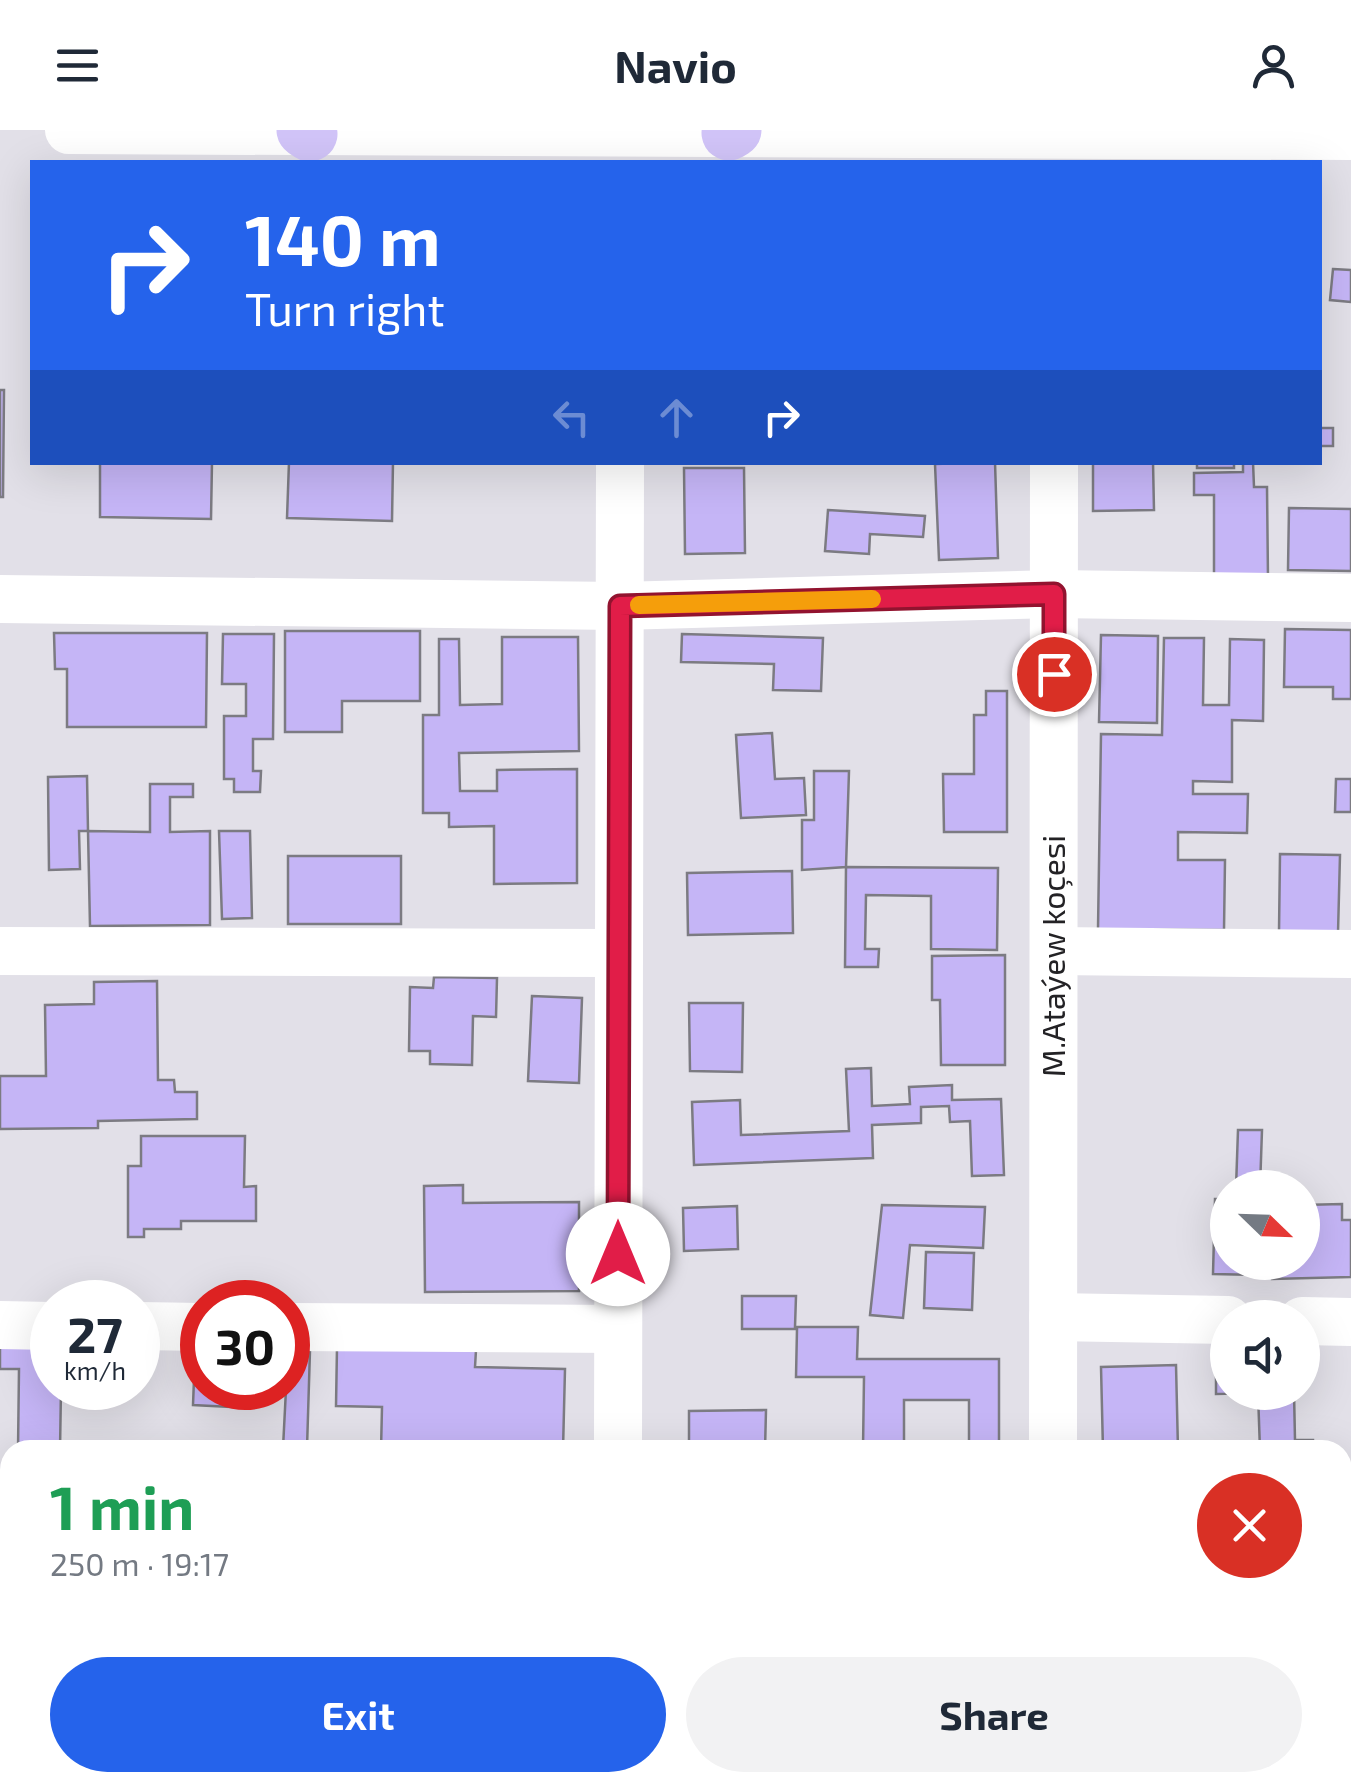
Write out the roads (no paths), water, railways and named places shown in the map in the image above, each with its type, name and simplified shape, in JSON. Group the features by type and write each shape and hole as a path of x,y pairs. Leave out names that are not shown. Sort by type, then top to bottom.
{"street":[{"path":"69,130 307,132 621,148 732,131 1055,148 1351,136"},
{"path":"618,1440 620,465"},
{"name":"M.Ataýew koçesi","path":"1053,1440 1054,465"},
{"path":"0,599 620,606 1054,594 1351,598"},
{"path":"0,951 619,954"},
{"path":"1054,952 1351,954"},
{"path":"1053,1317 1210,1320"},
{"path":"1320,1321 1351,1322"},
{"path":"0,1326 30,1326"},
{"path":"310,1327 618,1329"}]}
